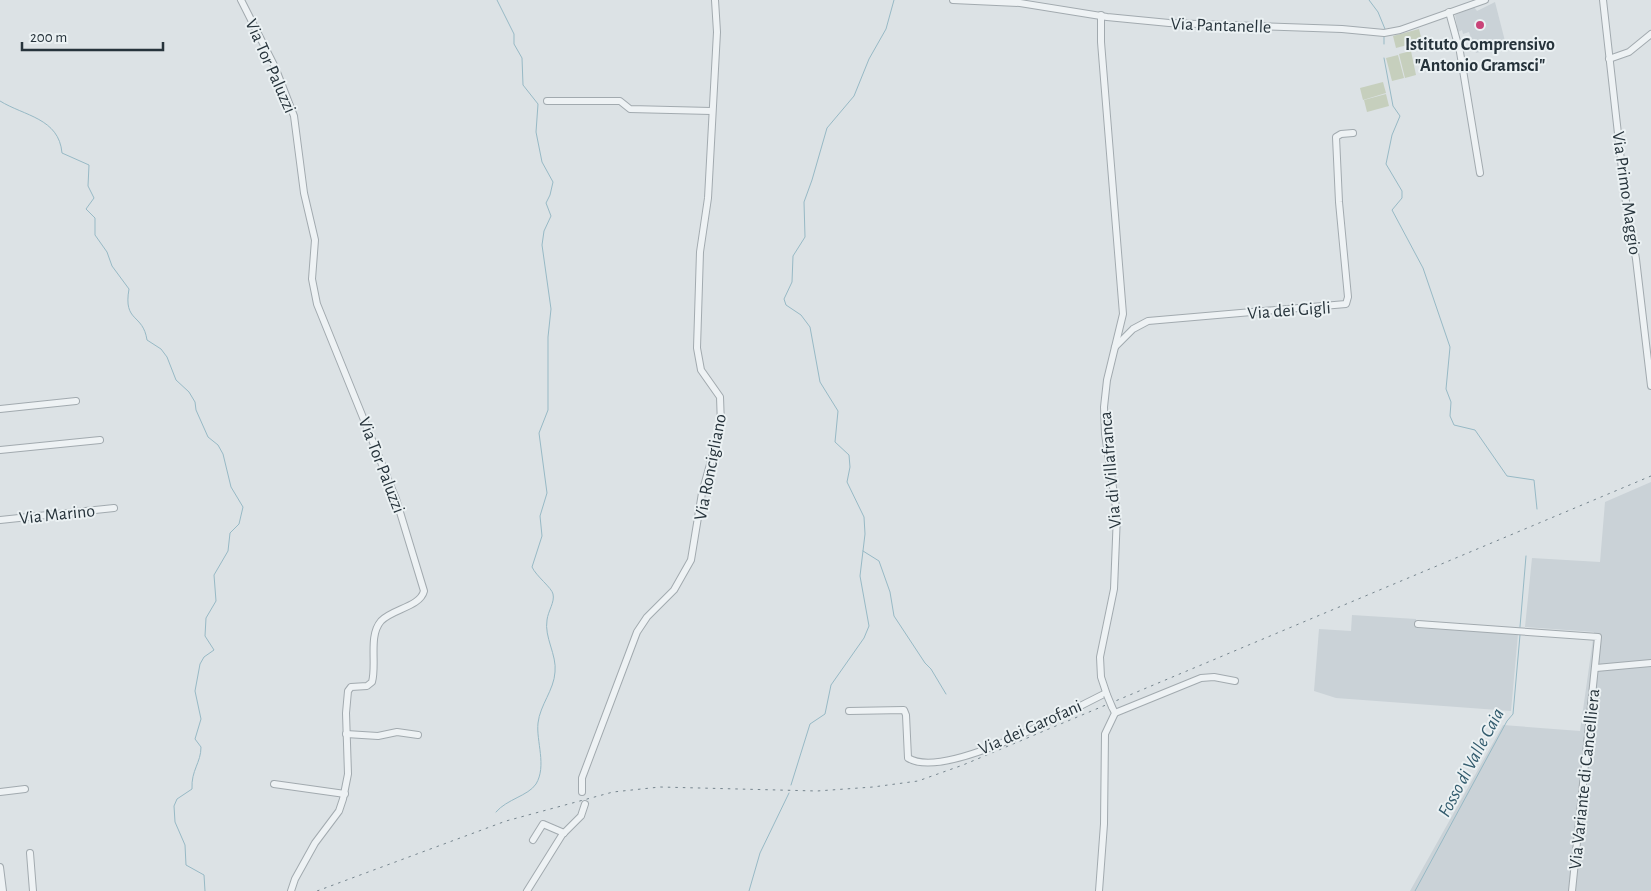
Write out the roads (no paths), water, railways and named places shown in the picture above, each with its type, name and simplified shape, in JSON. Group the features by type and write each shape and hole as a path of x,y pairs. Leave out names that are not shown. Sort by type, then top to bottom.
{"street":[{"name":"Via Tor Paluzzi","path":"241,0 281,79 295,118 304,193 316,243 312,279 315,298 396,499 424,590 419,600 392,613 378,626 372,682 367,686 351,687 346,694 348,770 345,794 340,809 315,844 295,879 291,891"},
{"name":"Via Roncigliano","path":"582,792 582,778 637,632 647,617 674,590 691,560 702,493 721,425 720,397 701,370 697,348 700,252 708,202 711,111 717,32 715,0"},
{"name":"Via Pantanelle","path":"954,0 1020,3 1169,23 1347,29 1384,33 1400,30 1485,0"},
{"name":"Via Primo Maggio","path":"1603,0 1625,196 1636,259 1651,386"},
{"path":"1449,12 1460,52 1480,174"},
{"name":"Via di Villafranca","path":"1101,15 1101,42 1123,312 1122,327 1115,348 1104,407 1105,434 1117,510 1114,588 1100,657 1101,677 1114,710"},
{"path":"1609,59 1629,52 1651,34"},
{"path":"547,101 620,101 630,110 711,111"},
{"name":"Via dei Gigli","path":"1115,348 1136,327 1150,321 1346,304 1348,297 1338,195 1336,137 1341,134 1353,133"},
{"path":"0,409 76,402"},
{"path":"0,450 100,440"},
{"name":"Via Marino","path":"0,520 114,508"},
{"name":"Via Variante di Cancelliera","path":"1418,624 1598,637 1572,891"},
{"name":"Via Variante di Cancelliera","path":"1596,668 1651,663"},
{"path":"1099,891 1104,824 1105,734 1114,710 1201,678 1211,677 1235,681"},
{"name":"Via dei Garofani","path":"850,711 904,710 906,715 907,757 917,761 942,760 960,757 1007,742 1107,694"},
{"path":"346,734 378,736 397,732 418,734"},
{"path":"274,784 345,794"},
{"path":"0,792 25,790"},
{"path":"527,891 564,832 581,816 585,804"},
{"path":"534,840 543,824 564,832"},
{"path":"30,853 32,891"},
{"path":"0,867 3,891"}],"waterway":[{"path":"496,812 532,788 539,777 541,769 538,730 539,716 552,685 555,672 554,659 547,633 553,594 532,567 542,536 540,516 547,493 539,433 548,410 548,337 551,309 542,245 544,231 551,216 546,203 553,182 542,162 536,132 538,104 523,85 522,58 514,44 514,34 497,0"},
{"path":"791,785 810,724 825,714 831,685 864,638 869,626 860,576 865,534 864,517 847,482 850,467 849,455 835,442 838,411 820,382 810,327 801,315 786,305 784,299 792,282 793,256 805,237 804,202 827,128 854,96 869,59 886,29 894,0"},
{"name":"Fosso di Valle Caia","path":"1369,0 1378,12 1385,29"},
{"name":"Fosso di Valle Caia","path":"1384,35 1384,44"},
{"name":"Fosso di Valle Caia","path":"1384,58 1393,106 1400,116 1392,135 1386,164 1402,191 1402,198 1392,210 1423,268 1450,347 1446,389 1451,402 1450,416 1454,425 1475,430 1507,476 1534,480 1537,509"},
{"path":"0,101 47,125 59,141 62,153 89,165 88,186 94,198 86,209 95,218 95,235 107,252 112,266 129,289 129,308 142,325 147,340 161,349 167,357 176,380 189,392 195,402 196,410 208,437 218,445 223,454 231,487 243,507 239,524 230,533 228,551 214,575 216,601 206,618 205,636 214,650 204,657 200,664 195,691 201,719 195,739 201,747 201,753 193,777 192,789 177,799 174,806 175,822 185,845 186,865 204,875 205,891"},
{"path":"863,551 879,561 890,592 894,616 946,694"},
{"name":"Fosso di Valle Caia","path":"1520,627 1526,556"},
{"name":"Fosso di Valle Caia","path":"1415,891 1507,721 1513,714 1520,635"},
{"path":"749,891 760,853 789,793"}],"railway":[{"path":"317,891 506,821 613,792 660,787 817,791 873,787 918,781 963,765 1651,476"}],"place":[{"name":"Istituto Comprensivo \"Antonio Gramsci\"","path":"1480,25"}]}
